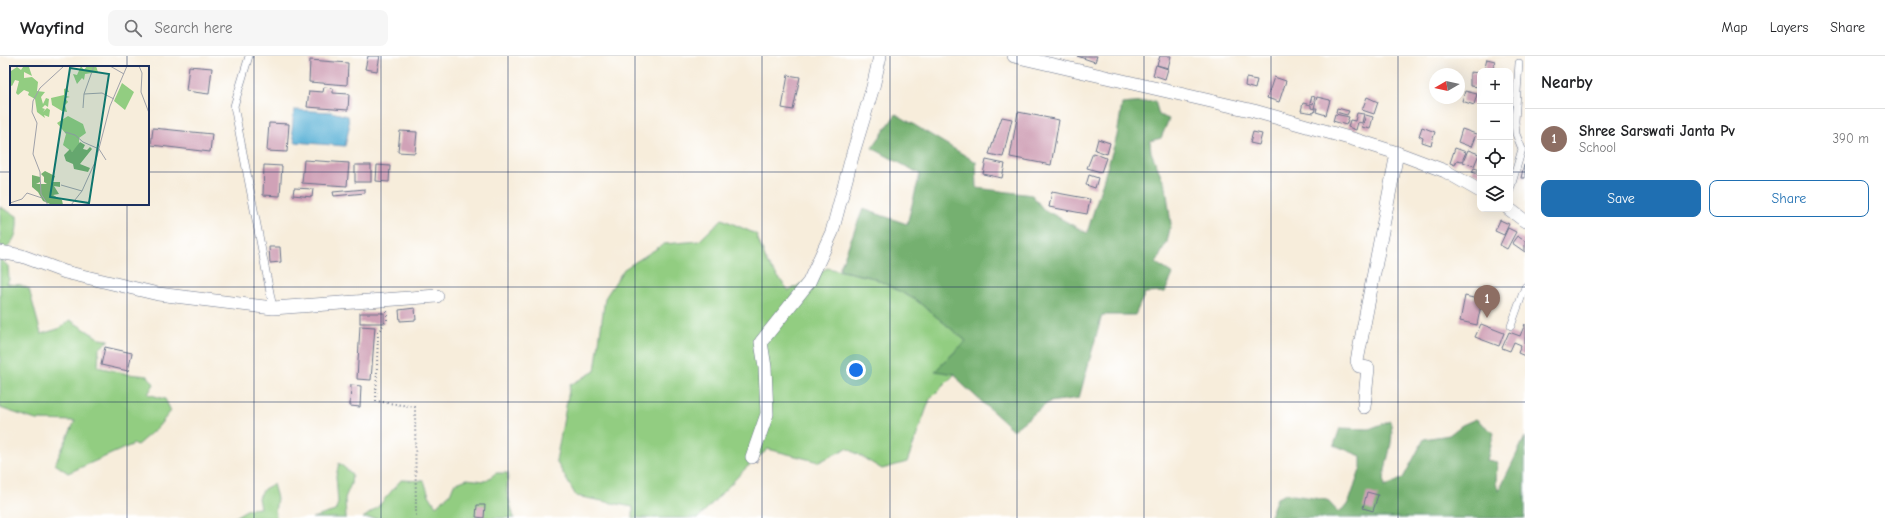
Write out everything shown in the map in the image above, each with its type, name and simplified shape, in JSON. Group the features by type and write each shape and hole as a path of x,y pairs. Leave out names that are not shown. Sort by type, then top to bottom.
{"street":[{"path":"752,457 767,414 765,367 761,342 809,282 832,232 880,56"},
{"path":"1014,56 1254,111 1398,153 1445,171 1477,189"},
{"path":"1364,406 1368,368 1359,366 1357,361 1398,153"},
{"path":"1513,212 1525,221"},
{"path":"0,252 22,256 65,272 158,294 273,308 437,296"}],"lane":[{"path":"249,56 234,106 273,308"},
{"path":"1513,180 1522,148 1516,134 1515,121 1519,63"},
{"path":"1511,326 1525,287"}],"path":[{"path":"387,299 387,320 378,332 376,401 414,406 416,518"}],"green space":[{"path":"1155,101 1159,115 1169,119 1161,138 1150,141 1151,152 1166,187 1171,224 1167,242 1156,263 1173,274 1165,292 1145,293 1135,315 1102,315 1079,398 1049,402 1013,430 962,384 955,374 935,371 966,341 916,300 874,278 839,270 863,209 907,224 920,174 872,148 896,114 976,162 977,188 1032,195 1043,209 1087,233 1117,136 1122,104"},
{"path":"0,207 17,216 17,229 12,242 0,255"},
{"path":"722,219 756,234 767,263 789,291 827,268 874,278 916,300 966,341 936,370 955,374 930,399 907,462 882,469 847,448 819,462 768,449 746,468 698,518 633,518 633,507 576,496 556,461 570,385 595,371 605,298 624,269 664,244 699,241"},
{"path":"0,259 8,266 9,279 7,284 20,285 29,289 41,334 58,329 70,320 100,339 109,340 99,349 98,367 128,374 148,376 154,384 148,394 165,399 171,411 157,428 137,445 134,444 68,473 55,464 75,421 36,420 0,408"},
{"path":"1476,419 1494,433 1487,460 1497,462 1496,484 1499,490 1525,437 1525,518 1269,518 1277,498 1286,494 1327,500 1338,512 1348,505 1361,467 1361,456 1334,445 1340,428 1369,429 1390,421 1392,438 1385,470 1385,487 1403,478 1424,439 1449,435 1462,425"},
{"path":"339,463 352,474 351,484 345,498 346,518 312,518 335,511 338,503 336,476"},
{"path":"496,473 508,473 507,492 514,518 363,518 377,508 401,480 424,481 429,495 436,506 450,494 454,484 467,479 485,481"},
{"path":"273,484 277,498 275,512 276,518 233,518 248,509 260,508 258,498 264,489"}],"water":[{"path":"294,110 331,112 348,116 349,128 345,146 295,142 292,130"}],"building":[{"path":"368,56 380,56 377,71 365,69"},
{"path":"1077,56 1097,56 1095,62"},
{"path":"1160,56 1171,56 1168,68 1157,65"},
{"path":"1487,59 1495,61 1493,68 1485,68"},
{"path":"310,60 348,63 347,85 309,82"},
{"path":"1156,65 1168,69 1165,79 1153,75"},
{"path":"189,66 212,68 209,94 186,91"},
{"path":"1470,72 1477,73 1477,87 1470,86"},
{"path":"788,75 800,77 793,110 782,108"},
{"path":"1274,77 1286,81 1279,102 1267,98"},
{"path":"1246,78 1257,80 1255,89 1245,86"},
{"path":"324,87 333,88 333,93 349,94 348,110 307,107 309,91 323,92"},
{"path":"1465,91 1477,94 1474,105 1465,102"},
{"path":"1312,96 1315,97 1313,104 1310,103"},
{"path":"1317,97 1330,100 1326,115 1316,112 1317,108 1314,108"},
{"path":"1367,97 1378,102 1374,114 1362,110"},
{"path":"1303,103 1311,105 1311,108 1315,109 1314,113 1301,111"},
{"path":"1337,108 1349,111 1347,115 1336,112"},
{"path":"1018,112 1059,120 1051,165 1010,157"},
{"path":"1357,113 1364,114 1362,123 1358,122 1356,130 1348,127 1350,120 1355,121"},
{"path":"1335,114 1349,117 1346,125 1333,121"},
{"path":"1366,115 1373,117 1370,129 1362,127"},
{"path":"1002,117 1012,119 1003,157 989,154"},
{"path":"269,123 289,124 287,152 267,151"},
{"path":"1422,127 1435,132 1431,145 1422,142 1423,138 1419,136"},
{"path":"153,128 212,134 210,152 151,145"},
{"path":"1462,129 1476,134 1471,147 1458,142"},
{"path":"400,131 417,132 415,153 398,152"},
{"path":"1253,132 1262,134 1259,145 1250,143"},
{"path":"1098,139 1110,143 1107,154 1095,150"},
{"path":"1455,148 1466,152 1462,161 1457,160 1455,165 1450,163"},
{"path":"1468,150 1477,153 1477,159 1474,166 1463,162"},
{"path":"1093,153 1106,158 1101,172 1087,168"},
{"path":"304,160 349,163 347,186 302,183"},
{"path":"986,160 1005,164 1002,178 983,174"},
{"path":"264,165 282,166 280,196 263,195"},
{"path":"355,165 371,165 371,182 355,182"},
{"path":"377,165 390,166 389,182 376,181"},
{"path":"1524,165 1525,178 1521,178"},
{"path":"1474,168 1477,169 1477,174 1472,172"},
{"path":"1089,175 1098,178 1095,188 1086,185"},
{"path":"294,188 313,189 312,197 293,195"},
{"path":"365,189 365,193 334,196 333,192"},
{"path":"1052,192 1090,199 1087,214 1049,207"},
{"path":"1500,220 1509,224 1504,235 1495,231"},
{"path":"1508,228 1516,232 1507,249 1500,245"},
{"path":"1517,236 1525,241 1525,252 1512,243"},
{"path":"269,247 280,247 281,262 270,263"},
{"path":"1465,296 1482,300 1477,325 1460,321"},
{"path":"415,308 416,320 400,321 399,310"},
{"path":"360,313 384,313 384,323 360,323"},
{"path":"1481,324 1504,333 1499,346 1475,337"},
{"path":"1525,324 1525,356 1518,353 1521,345 1514,342 1510,351 1502,348 1509,332 1520,336"},
{"path":"360,326 375,327 371,380 357,379"},
{"path":"105,347 132,353 128,371 101,365"},
{"path":"351,385 361,386 360,407 350,406"},
{"path":"1367,492 1378,495 1373,511 1363,508"},
{"path":"477,505 485,505 484,518 476,517"}],"place":[{"name":"Shree Sarswati Janta Pv","path":"1487,318"}]}
